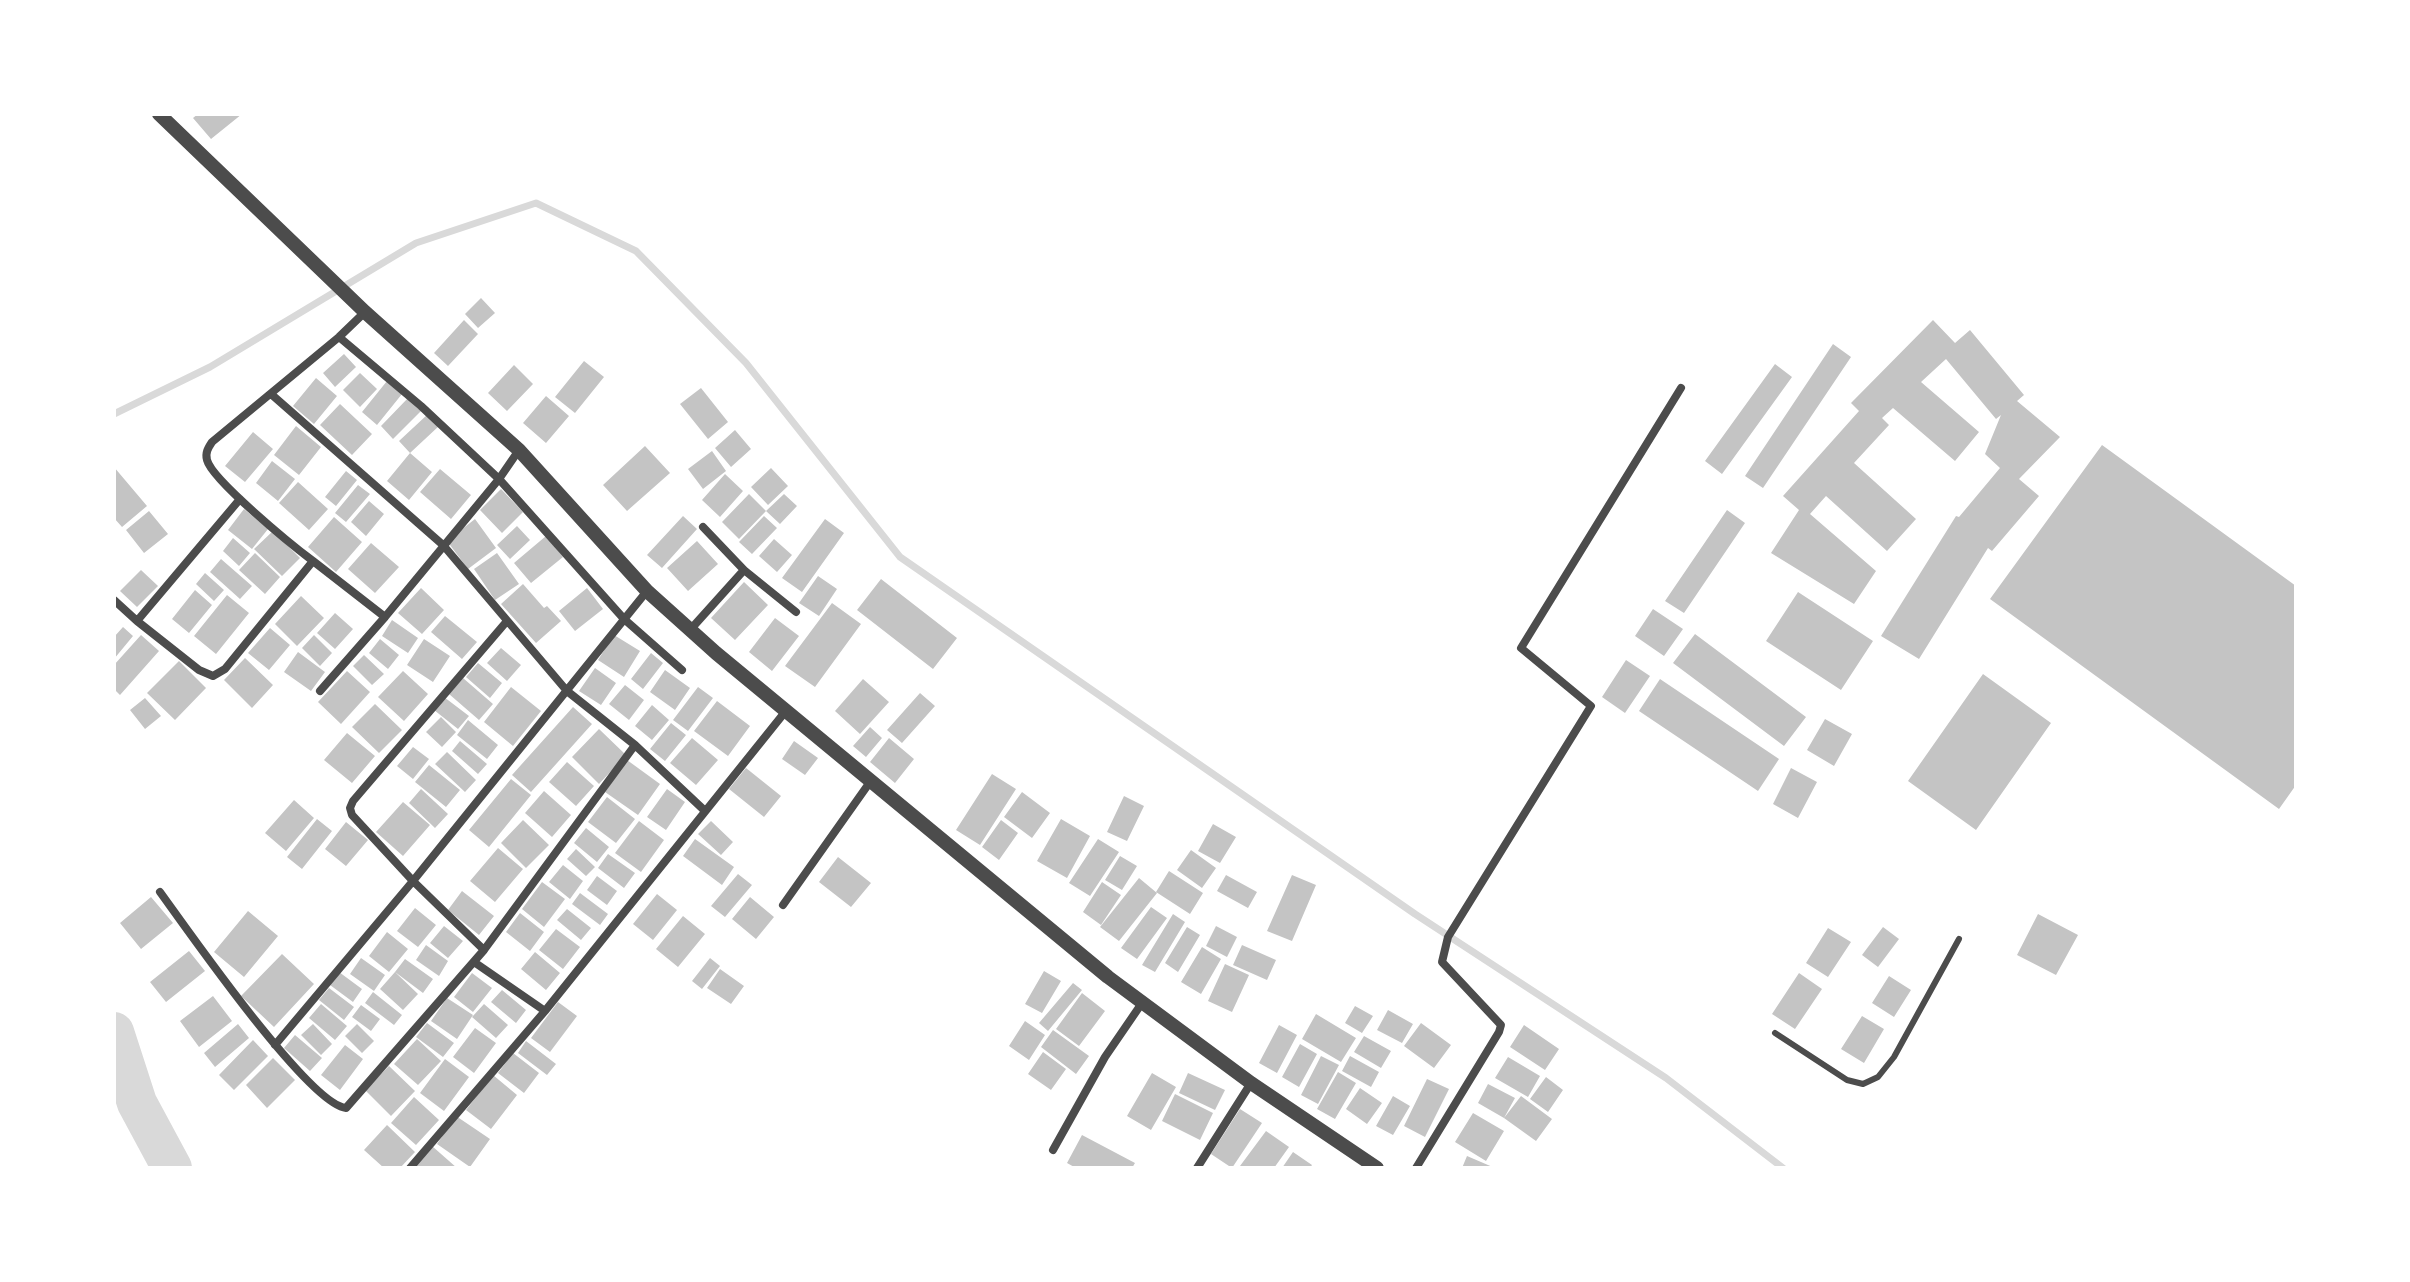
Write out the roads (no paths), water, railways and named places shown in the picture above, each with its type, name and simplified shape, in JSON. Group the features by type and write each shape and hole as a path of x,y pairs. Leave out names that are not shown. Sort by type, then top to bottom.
{"street":[{"path":"159,114 309,260 519,450 647,591 690,630 785,712 1142,1003 1251,1083 1377,1168"},
{"path":"363,310 339,337 212,442 206,457 210,467 240,499 385,617"},
{"path":"339,337 421,406 499,479 624,619 682,670"},
{"path":"1416,1168 1501,1025 1442,962 1448,937 1591,706 1521,648 1681,388"},
{"path":"271,394 443,545 567,691 635,745 704,810"},
{"path":"320,691 499,479 519,450"},
{"path":"137,621 240,499"},
{"path":"703,527 744,570 796,612"},
{"path":"114,600 199,670 213,676 220,674 313,561"},
{"path":"690,630 744,570"},
{"path":"275,1045 413,881 647,591"},
{"path":"484,950 413,881 352,815 350,808 507,621"},
{"path":"410,1168 545,1011 785,712"},
{"path":"160,892 275,1045 330,1103 346,1108 484,950 635,745"},
{"path":"783,905 870,782"},
{"path":"474,962 545,1011"},
{"path":"1053,1150 1105,1057 1142,1003"},
{"path":"1197,1168 1251,1083"}],"lane":[{"path":"1775,1033 1847,1080 1863,1084 1878,1077 1894,1057 1959,939"}],"waterway":[{"path":"114,414 210,367 416,243 536,203 636,251 746,363 900,557 1415,914 1666,1078 1783,1168"},
{"path":"114,1032 137,1103 172,1168"}]}
